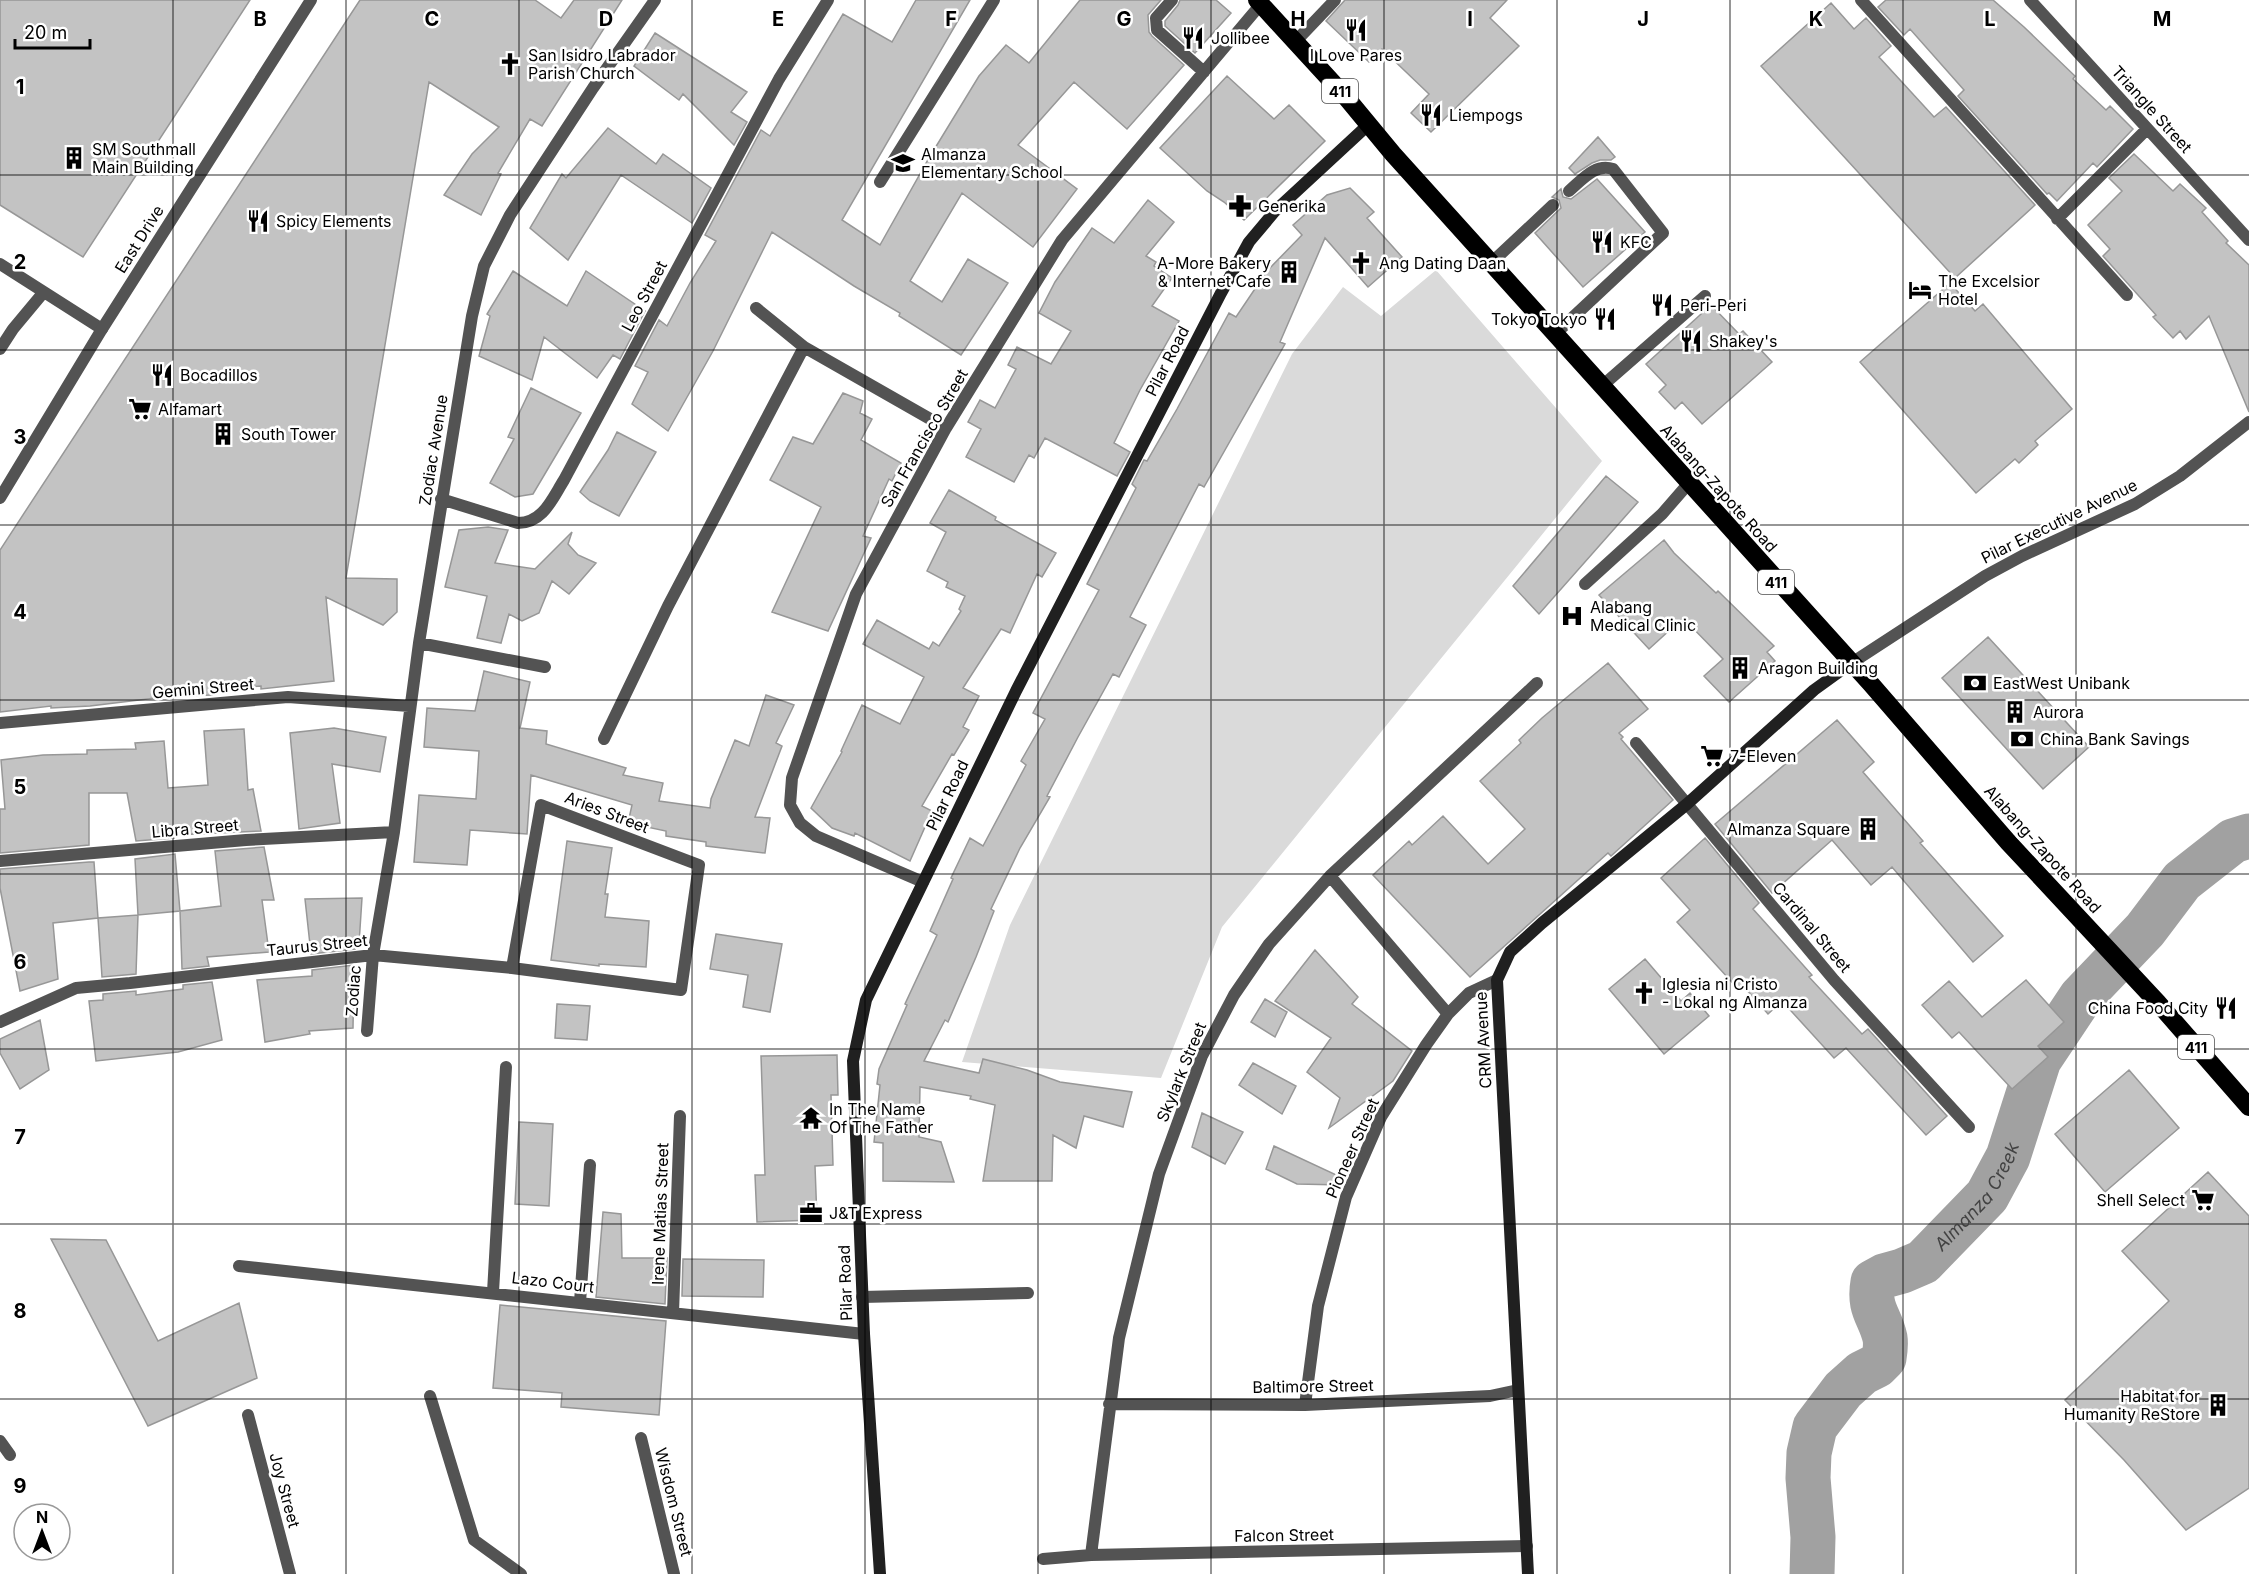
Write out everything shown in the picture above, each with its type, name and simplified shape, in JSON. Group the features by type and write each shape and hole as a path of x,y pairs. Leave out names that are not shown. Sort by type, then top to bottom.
{"highway":[{"name":"Alabang-Zapote Road","path":"1259,2 1871,684 2008,842 2144,987 2249,1106"}],"street":[{"name":"East Drive","path":"0,498 102,328 311,0"},
{"name":"Zodiac Avenue","path":"373,954 394,832 409,706 441,499 472,316 484,266 510,215 592,88 655,0"},
{"name":"Leo Street","path":"441,499 518,523 528,523 542,514 564,480 779,79 828,0"},
{"path":"880,182 994,0"},
{"path":"1172,0 1156,18 1157,30 1204,72"},
{"path":"1295,42 1335,0"},
{"path":"1861,0 2127,295"},
{"name":"Triangle Street","path":"2030,0 2249,240"},
{"name":"San Francisco Street","path":"923,882 816,836 800,824 790,805 792,778 856,594 946,428 1062,240 1204,72 1259,2"},
{"name":"Pilar Road","path":"880,1574 862,1297 853,1061 866,1000 1022,680 1221,293 1250,242 1275,211 1368,125"},
{"path":"2057,219 2147,129"},
{"path":"1555,334 1663,233 1613,170 1602,167 1596,169 1569,191"},
{"path":"1491,263 1554,206"},
{"path":"0,264 102,328"},
{"path":"0,349 43,292"},
{"path":"1602,386 1705,296"},
{"path":"756,308 804,347 946,428"},
{"path":"604,739 668,606 804,347"},
{"name":"Pilar Executive Avenue","path":"1850,663 1994,571 2135,504 2180,476 2249,422"},
{"path":"1584,584 1662,514 1689,483"},
{"path":"419,643 545,667"},
{"name":"CRM Avenue","path":"1528,1574 1497,980 1510,952 1542,923 1687,804 1814,690 1850,663"},
{"name":"Skylark Street","path":"1091,1555 1119,1338 1159,1174 1202,1056 1234,995 1269,944 1330,876 1537,683"},
{"name":"Gemini Street","path":"0,723 288,697 409,706"},
{"name":"Cardinal Street","path":"1636,743 1834,980 1969,1127"},
{"name":"Aries Street","path":"512,968 541,805 699,865 681,990"},
{"name":"Libra Street","path":"0,861 246,840 394,832"},
{"path":"1330,876 1448,1014"},
{"name":"Taurus Street","path":"0,1022 75,988 373,954 512,968 681,990"},
{"name":"Zodiac","path":"367,1031 373,954"},
{"name":"Pioneer Street","path":"1305,1405 1318,1306 1346,1197 1381,1117 1448,1014 1469,993 1497,980"},
{"path":"493,1292 506,1067"},
{"name":"Irene Matias Street","path":"673,1313 680,1116"},
{"path":"580,1302 590,1165"},
{"name":"Lazo Court","path":"239,1266 864,1334"},
{"path":"862,1297 1028,1293"},
{"name":"Baltimore Street","path":"1109,1404 1305,1405 1490,1396 1518,1390"},
{"path":"430,1396 474,1540 521,1574"},
{"name":"Joy Street","path":"248,1415 290,1574"},
{"name":"Wisdom Street","path":"641,1438 674,1574"},
{"path":"0,1441 10,1455"},
{"name":"Falcon Street","path":"1043,1559 1091,1555 1527,1546"}],"shaded area":[{"path":"1436,270 1602,461 1222,927 1161,1078 962,1062 1010,925 1292,354 1343,287 1381,316"}],"building":[{"name":"SM Southmall Main Building","path":"0,0 250,0 83,257 0,205"},
{"name":"South Tower","path":"360,0 535,0 561,18 574,0 622,0 542,126 530,119 498,173 501,174 481,215 444,195 472,154 499,127 429,82 346,578 397,579 397,612 383,625 326,597 334,681 261,689 261,686 212,690 212,695 172,696 90,706 51,708 51,706 0,712 0,550"},
{"path":"916,0 970,0 842,220 880,245 979,76 1006,45 1029,63 1080,0 1161,0 1148,15 1149,32 1184,65 1127,129 1074,82 1018,145 1077,189 1033,247 962,193 910,281 942,302 968,259 1008,283 961,355 899,316 900,313 772,232 713,351 668,431 632,404 648,372 635,366 659,320 667,326 716,241 705,235 761,130 770,136 843,14 892,42"},
{"name":"Jollibee","path":"1180,0 1216,0 1231,13 1195,53 1165,26 1165,21"},
{"path":"1345,0 1507,0 1490,18 1519,46 1431,132 1411,113 1429,94 1382,49 1369,62 1326,21"},
{"path":"1886,0 1993,0 2075,76 2073,79 2106,110 2110,106 2133,129 2097,167 2093,163 2057,201 2049,193 2047,194 1958,96 1964,90 1910,29 1904,35 1878,7"},
{"path":"1831,3 1854,29 1866,18 1891,46 1879,57 1934,117 1946,107 2035,205 1955,278 1761,66"},
{"path":"655,33 747,92 731,112 747,122 734,145 683,94 679,100 634,66"},
{"path":"1227,76 1274,119 1289,105 1325,141 1244,220 1224,202 1207,191 1160,148"},
{"path":"608,128 656,164 663,154 711,188 692,223 621,175 568,260 530,228 562,174 566,178"},
{"path":"1598,137 1615,157 1611,160 1592,163 1575,174 1569,168"},
{"path":"2134,154 2173,191 2180,184 2206,208 2202,212 2228,241 2226,243 2249,265 2249,412 2209,316 2186,339 2180,331 2173,338 2153,317 2156,315 2103,256 2110,249 2088,225 2122,191 2109,178"},
{"name":"KFC","path":"1597,179 1645,232 1583,287 1535,233 1561,208 1559,200 1552,197 1561,189 1563,197 1571,199"},
{"path":"1350,188 1374,212 1367,218 1402,257 1368,287 1325,238 1280,342 1285,344 1204,487 1199,484 1130,617 1146,625 1119,677 1113,674 1047,796 1050,797 1020,848 991,909 994,911 948,1022 945,1020 924,1061 979,1073 983,1059 1027,1070 1060,1082 1132,1092 1123,1127 1084,1116 1076,1148 1053,1135 1052,1181 983,1181 995,1105 970,1099 971,1096 920,1087 919,1137 941,1142 954,1182 883,1181 883,1143 874,1142 880,1085 877,1084 879,1069 907,1005 905,1004 937,935 930,931 970,838 983,846 1026,765 1021,761 1045,719 1033,713 1099,590 1087,584 1136,488 1132,484 1144,460 1147,461 1177,409 1229,313 1236,317 1267,271 1302,235 1293,225 1327,195"},
{"path":"1148,200 1174,222 1146,256 1156,262 1154,266 1172,278 1152,306 1179,321 1140,390 1114,443 1130,452 1117,476 1045,438 1034,458 1029,455 1014,482 966,457 981,429 968,422 980,400 995,408 1016,369 1008,365 1017,347 1051,364 1071,331 1039,313 1055,282 1092,228 1114,243"},
{"path":"513,271 567,306 586,271 645,311 620,359 613,355 597,378 544,337 532,380 479,356 490,316 487,314"},
{"path":"1950,283 1975,311 1983,304 2072,409 2035,441 2038,445 2019,463 2015,459 1976,493 1860,362"},
{"path":"1711,305 1739,334 1743,331 1772,362 1702,424 1682,402 1675,409 1659,392 1666,385 1646,364"},
{"path":"531,388 581,413 533,494 515,497 490,483 514,439 508,437"},
{"path":"843,393 863,401 860,413 872,419 861,440 901,463 892,481 889,479 863,536 871,538 828,631 772,612 821,507 770,480 793,437 813,444"},
{"path":"617,432 656,452 619,516 590,501 580,492"},
{"path":"1606,476 1638,502 1539,614 1513,586"},
{"path":"949,490 996,517 995,520 1056,553 1042,577 1037,574 1010,633 1001,629 963,688 979,696 963,727 969,730 954,755 952,754 922,806 932,811 910,861 855,833 854,836 832,828 811,808 842,752 862,705 900,724 924,677 863,644 877,620 929,649 933,642 939,646 961,611 959,609 965,596 946,587 948,582 927,571 946,532 930,523"},
{"path":"488,527 508,530 495,563 535,569 572,532 568,544 578,555 596,563 569,594 552,581 539,613 522,621 509,614 501,643 477,638 487,596 445,587 459,530"},
{"path":"1664,540 1674,553 1716,593 1718,591 1774,646 1767,652 1775,661 1729,702 1704,676 1723,659 1683,618 1649,649 1599,595"},
{"name":"Aurora","path":"1988,637 2089,747 2043,789 1942,678"},
{"path":"1608,663 1648,709 1619,733 1623,737 1621,739 1673,800 1611,856 1608,853 1470,977 1373,875 1409,841 1412,845 1443,816 1488,864 1525,829 1480,781 1521,743 1519,740 1542,718"},
{"path":"484,671 530,682 520,728 547,731 546,744 626,768 623,775 663,783 659,801 710,808 711,799 735,740 749,746 766,695 794,705 776,743 782,746 755,817 770,818 765,853 706,846 706,842 666,836 666,831 628,823 632,805 531,775 527,834 470,830 467,865 414,862 419,795 476,799 479,751 424,747 427,708 475,711"},
{"path":"1837,720 1874,762 1863,772 1923,841 1920,843 2003,936 1973,962 1892,867 1871,885 1832,840 1772,893 1715,824"},
{"path":"334,728 386,737 380,772 332,764 340,823 299,829 290,733"},
{"path":"244,729 248,790 253,789 261,831 174,835 174,838 136,841 127,793 89,793 89,845 0,853 0,809 5,809 1,760 43,755 87,754 87,750 136,749 135,743 164,741 168,788 208,785 204,731"},
{"path":"1705,838 1759,903 1753,909 1812,975 1809,977 1862,1034 1868,1029 1947,1116 1926,1135 1846,1048 1834,1058 1782,1001 1768,1014 1743,986 1739,990 1677,922 1690,910 1661,878"},
{"path":"567,841 612,848 605,894 608,894 605,917 649,921 646,967 599,964 599,966 551,960"},
{"path":"264,847 274,900 262,900 269,952 207,957 209,966 182,969 180,911 221,906 215,851"},
{"path":"175,854 180,911 138,915 135,859"},
{"path":"94,862 98,918 53,923 58,979 20,991 0,888 0,869"},
{"path":"362,898 359,944 355,944 355,949 311,954 305,899"},
{"path":"138,915 136,974 102,977 98,918"},
{"path":"716,934 782,944 770,1012 743,1007 748,975 710,969"},
{"path":"1315,950 1358,997 1352,1004 1412,1051 1393,1081 1329,1128 1340,1098 1307,1072 1331,1038 1275,1001"},
{"path":"1645,959 1681,1001 1690,993 1709,1016 1664,1054 1609,989"},
{"path":"354,965 353,1028 309,1031 310,1034 265,1042 257,980 312,976 312,970"},
{"path":"2026,980 2064,1022 2038,1046 2048,1057 2012,1089 1959,1032 1952,1038 1922,1005 1949,981 1982,1017"},
{"path":"212,982 222,1040 178,1052 96,1061 89,1001 103,1000 103,994 136,991 136,995 183,989 183,985"},
{"path":"1265,999 1287,1012 1275,1037 1251,1022"},
{"path":"557,1004 590,1006 587,1040 555,1038"},
{"path":"40,1020 49,1070 20,1089 0,1053 0,1039"},
{"path":"837,1055 838,1095 831,1095 833,1165 815,1166 817,1220 757,1222 755,1175 765,1175 761,1056"},
{"path":"1253,1063 1296,1086 1282,1114 1239,1085"},
{"path":"2129,1070 2179,1128 2105,1192 2055,1134"},
{"path":"1202,1113 1243,1132 1225,1164 1192,1147"},
{"path":"519,1122 553,1124 549,1206 515,1204"},
{"path":"1274,1146 1345,1179 1342,1185 1297,1184 1266,1169"},
{"path":"2208,1172 2249,1216 2249,1488 2186,1530 2124,1460 2065,1400 2169,1301 2122,1251"},
{"path":"603,1212 621,1214 622,1258 667,1258 665,1304 596,1297"},
{"path":"51,1239 106,1240 158,1341 239,1303 257,1378 148,1426"},
{"path":"683,1259 764,1260 763,1297 682,1296"},
{"path":"500,1305 666,1321 659,1415 561,1407 562,1393 493,1388"}],"waterway":[{"name":"Almanza Creek","path":"1812,1574 1813,1537 1808,1478 1809,1453 1815,1427 1843,1390 1884,1358 1885,1338 1873,1306 1873,1282 1923,1262 1987,1196 2008,1157 2039,1060 2081,997 2145,930 2182,881 2233,841 2249,836"}],"place":[{"name":"I Love Pares","path":"1356,30"},
{"name":"Jollibee","path":"1193,38"},
{"name":"San Isidro Labrador Parish Church","path":"510,64"},
{"name":"Liempogs","path":"1431,115"},
{"name":"SM Southmall Main Building","path":"74,158"},
{"name":"Almanza Elementary School","path":"903,163"},
{"name":"Generika","path":"1240,206"},
{"name":"Spicy Elements","path":"258,221"},
{"name":"KFC","path":"1602,242"},
{"name":"Ang Dating Daan","path":"1361,263"},
{"name":"A-More Bakery & Internet Cafe","path":"1289,272"},
{"name":"The Excelsior Hotel","path":"1920,290"},
{"name":"Peri-Peri","path":"1662,305"},
{"name":"Tokyo Tokyo","path":"1605,319"},
{"name":"Shakey's","path":"1691,341"},
{"name":"Bocadillos","path":"162,375"},
{"name":"Alfamart","path":"140,409"},
{"name":"South Tower","path":"223,434"},
{"name":"Alabang Medical Clinic","path":"1572,616"},
{"name":"Aragon Building","path":"1740,668"},
{"name":"EastWest Unibank","path":"1975,683"},
{"name":"Aurora","path":"2015,712"},
{"name":"China Bank Savings","path":"2022,739"},
{"name":"7-Eleven","path":"1712,756"},
{"name":"Almanza Square","path":"1868,829"},
{"name":"Iglesia ni Cristo - Lokal ng Almanza","path":"1644,993"},
{"name":"China Food City","path":"2226,1008"},
{"name":"In The Name Of The Father","path":"811,1118"},
{"name":"Shell Select","path":"2203,1200"},
{"name":"J&T Express","path":"811,1213"},
{"name":"Habitat for Humanity ReStore","path":"2218,1405"}]}
